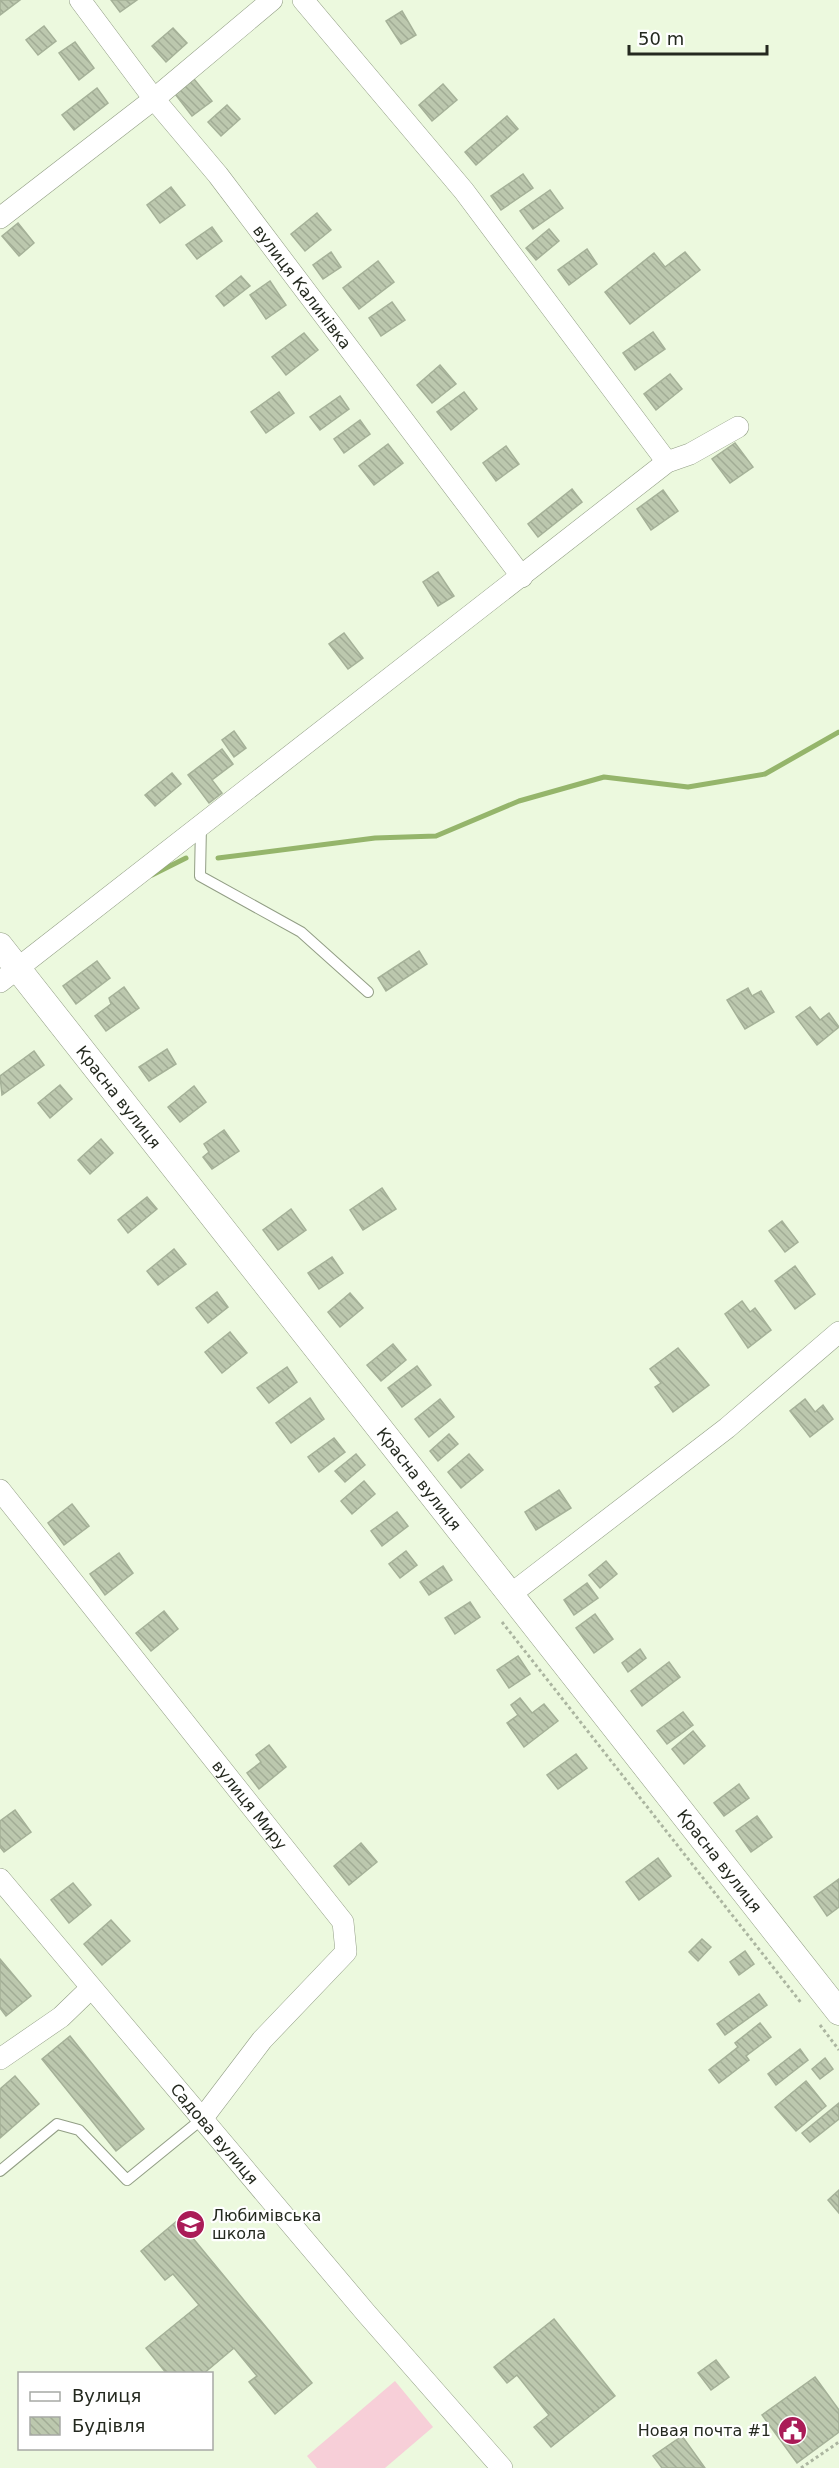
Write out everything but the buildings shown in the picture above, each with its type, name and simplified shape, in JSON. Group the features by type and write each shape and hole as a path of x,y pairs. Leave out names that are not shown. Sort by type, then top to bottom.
{"street":[{"name":"вулиця Калинівка","path":"80,0 154,99 218,175 522,577"},
{"path":"0,218 154,99 272,0"},
{"path":"303,0 464,191 667,462"},
{"path":"8,975 667,462 690,454 738,426"},
{"name":"Красна вулиця","path":"0,946 8,975 511,1594 839,2012"},
{"path":"511,1594 718,1435 839,1332"},
{"name":"вулиця Миру","path":"0,1490 343,1922 346,1952 262,2040 202,2119"},
{"name":"Садова вулиця","path":"0,1879 202,2119 502,2468"},
{"path":"0,2059 61,2017 91,1988"}],"lane":[{"path":"201,825 200,876 301,932 368,992"},
{"path":"0,2171 57,2124 79,2130 127,2180 202,2119"}],"path":[{"path":"801,2468 839,2442"}],"shaded area":[{"path":"395,2381 433,2427 385,2468 317,2468 307,2456"}],"waterway":[{"path":"218,858 375,838 436,836 519,801 604,777 688,787 765,774 839,732"},
{"path":"152,875 186,858"}],"place":[{"name":"Любимівська школа","path":"191,2224"},
{"name":"Новая почта #1","path":"792,2430"}]}
